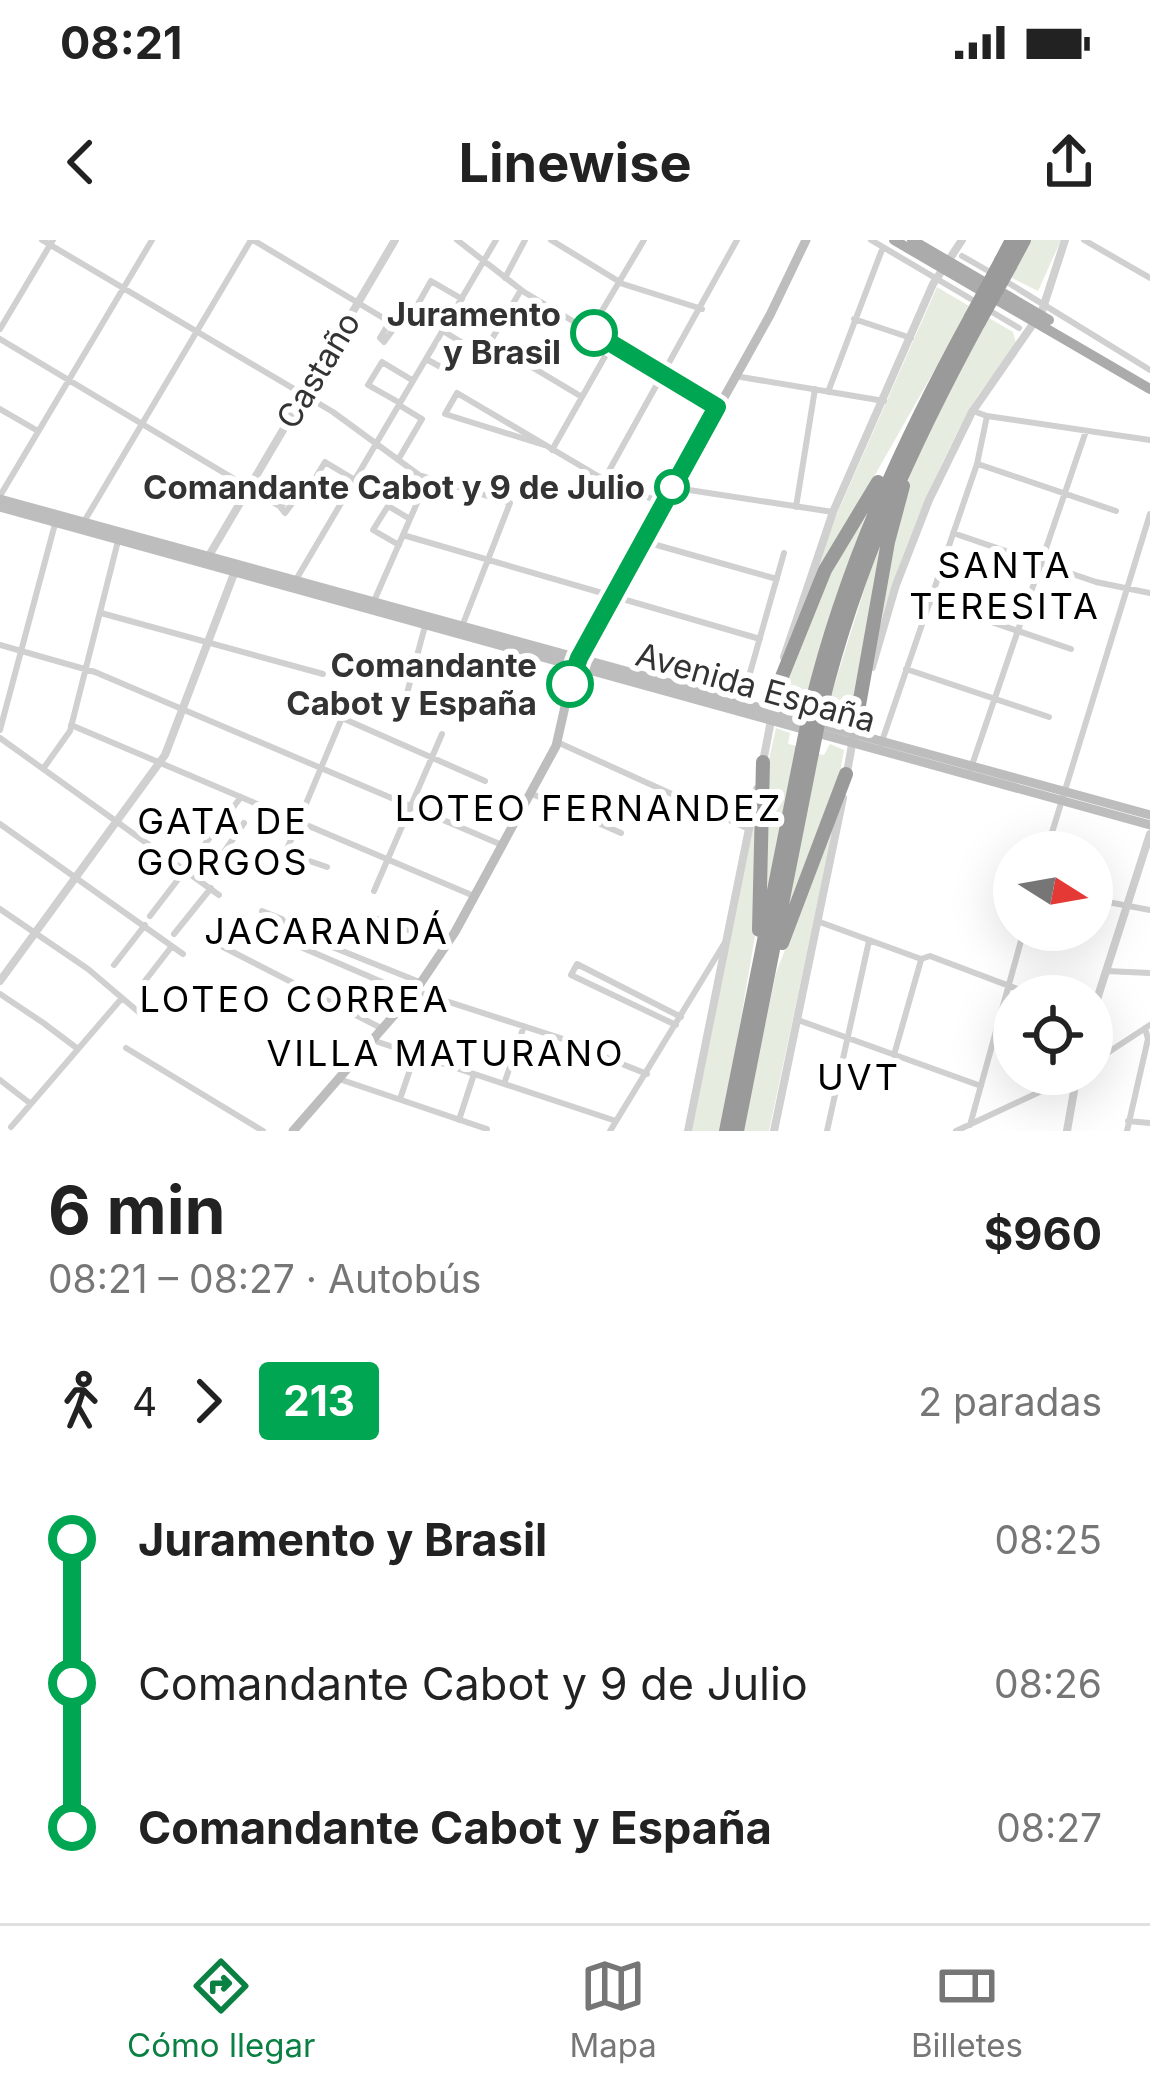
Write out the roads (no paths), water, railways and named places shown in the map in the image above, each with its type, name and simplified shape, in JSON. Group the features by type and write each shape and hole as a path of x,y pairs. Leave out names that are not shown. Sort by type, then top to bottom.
{"highway":[{"path":"777,689 829,562 904,442 1017,242"},
{"path":"817,703 865,561 975,319"},
{"path":"854,733 890,533 928,418"},
{"path":"726,1131 817,703 850,571 904,442"},
{"path":"737,1131 807,752"},
{"path":"754,990 763,762"},
{"path":"760,1011 846,774"}],"main road":[{"path":"293,1131 416,990 450,940 556,742 577,661 806,240"},
{"path":"912,240 942,270"},
{"path":"888,243 1040,314 1150,384"},
{"name":"Avenida España","path":"0,500 772,716 854,733 880,746 1150,825"},
{"name":"Avenida España","path":"1062,796 1150,815"}],"street":[{"path":"0,500 152,240"},
{"path":"82,525 252,240 390,322"},
{"name":"Castaño","path":"206,559 395,240"},
{"path":"457,240 521,290 717,407"},
{"path":"294,583 496,240"},
{"path":"551,240 620,281 702,309"},
{"path":"590,331 644,240"},
{"path":"604,479 737,240"},
{"path":"828,392 888,243 871,240"},
{"path":"688,1131 790,631 833,512 942,270 962,240"},
{"path":"774,1131 854,733 900,572 973,411 1040,314 1065,240"},
{"path":"1084,240 1098,243 1150,278"},
{"path":"506,278 526,241"},
{"path":"0,328 48,242 304,394 428,478 510,503 461,630"},
{"path":"962,256 1040,314 1150,370"},
{"path":"942,270 1019,328"},
{"path":"448,322 418,304 431,281 462,299"},
{"path":"521,290 490,342 582,397"},
{"path":"395,313 402,316 385,343 380,338 390,322 395,313"},
{"path":"854,319 910,338"},
{"path":"426,359 450,373 466,345 442,331"},
{"path":"0,339 281,507"},
{"path":"548,448 612,344"},
{"path":"398,460 422,419 368,385 382,362 413,380"},
{"path":"735,376 884,401"},
{"path":"796,506 815,389"},
{"path":"548,448 445,414 457,393 604,479 663,503"},
{"path":"0,409 38,431"},
{"path":"973,411 1150,440"},
{"path":"880,746 977,464 987,416"},
{"path":"970,770 1086,431"},
{"path":"341,503 311,485 325,462 355,480"},
{"path":"977,464 1116,511"},
{"path":"373,605 428,478"},
{"path":"672,487 833,512"},
{"path":"398,545 373,530 388,506 410,519"},
{"path":"1052,831 1150,514"},
{"path":"56,518 0,734 219,895"},
{"path":"953,533 1150,593"},
{"path":"403,535 760,639"},
{"path":"43,769 71,724 120,536"},
{"path":"642,542 777,579"},
{"path":"740,707 784,553"},
{"path":"0,981 160,762 237,567"},
{"path":"930,601 1071,649"},
{"path":"100,612 323,674"},
{"path":"402,712 427,620"},
{"path":"0,645 86,668 502,845"},
{"path":"906,669 1048,717"},
{"path":"328,867 284,857 343,716 484,781"},
{"path":"71,724 474,896"},
{"path":"374,891 442,734"},
{"path":"556,742 749,829"},
{"path":"530,793 621,833"},
{"path":"225,872 197,855 241,797"},
{"path":"223,821 239,833"},
{"path":"215,865 244,823"},
{"path":"0,824 183,954"},
{"path":"1105,975 1150,835"},
{"path":"150,916 186,869"},
{"path":"175,934 211,888"},
{"path":"1113,904 1150,910"},
{"path":"0,909 140,1014"},
{"path":"262,911 282,920 290,930 416,990"},
{"path":"369,916 450,940"},
{"path":"817,921 993,980"},
{"path":"114,965 145,925"},
{"path":"610,1131 727,939"},
{"path":"827,1131 870,940"},
{"path":"306,942 303,948 588,1047"},
{"path":"141,986 172,946"},
{"path":"223,947 382,1028"},
{"path":"894,1055 921,959"},
{"path":"676,1025 571,975 577,964 681,1017"},
{"path":"1106,971 1150,974"},
{"path":"698,988 710,989 716,997"},
{"path":"0,994 78,1049"},
{"path":"11,1127 122,998"},
{"path":"796,1020 981,1086"},
{"path":"504,1084 524,1026"},
{"path":"1113,1049 1147,1027 1126,1131"},
{"path":"372,1040 616,1121"},
{"path":"970,1125 993,1043"},
{"path":"126,1048 263,1131"},
{"path":"400,1099 415,1054"},
{"path":"602,1056 647,1073"},
{"path":"459,1120 475,1074"},
{"path":"339,1078 487,1129"},
{"path":"0,1080 31,1104"},
{"path":"956,1131 1033,1095"},
{"path":"1067,1131 1073,1095"},
{"path":"1128,1120 1150,1123"}],"place":[{"name":"Juramento y Brasil","path":"594,333"},
{"name":"Comandante Cabot y 9 de Julio","path":"672,487"},
{"name":"Comandante Cabot y España","path":"570,684"}],"district":[{"name":"SANTA TERESITA","path":"1005,586"},
{"name":"LOTEO FERNANDEZ","path":"589,808"},
{"name":"GATA DE GORGOS","path":"223,842"},
{"name":"JACARANDÁ","path":"327,931"},
{"name":"LOTEO CORREA","path":"295,999"},
{"name":"VILLA MATURANO","path":"446,1053"},
{"name":"UVT","path":"859,1077"}]}
